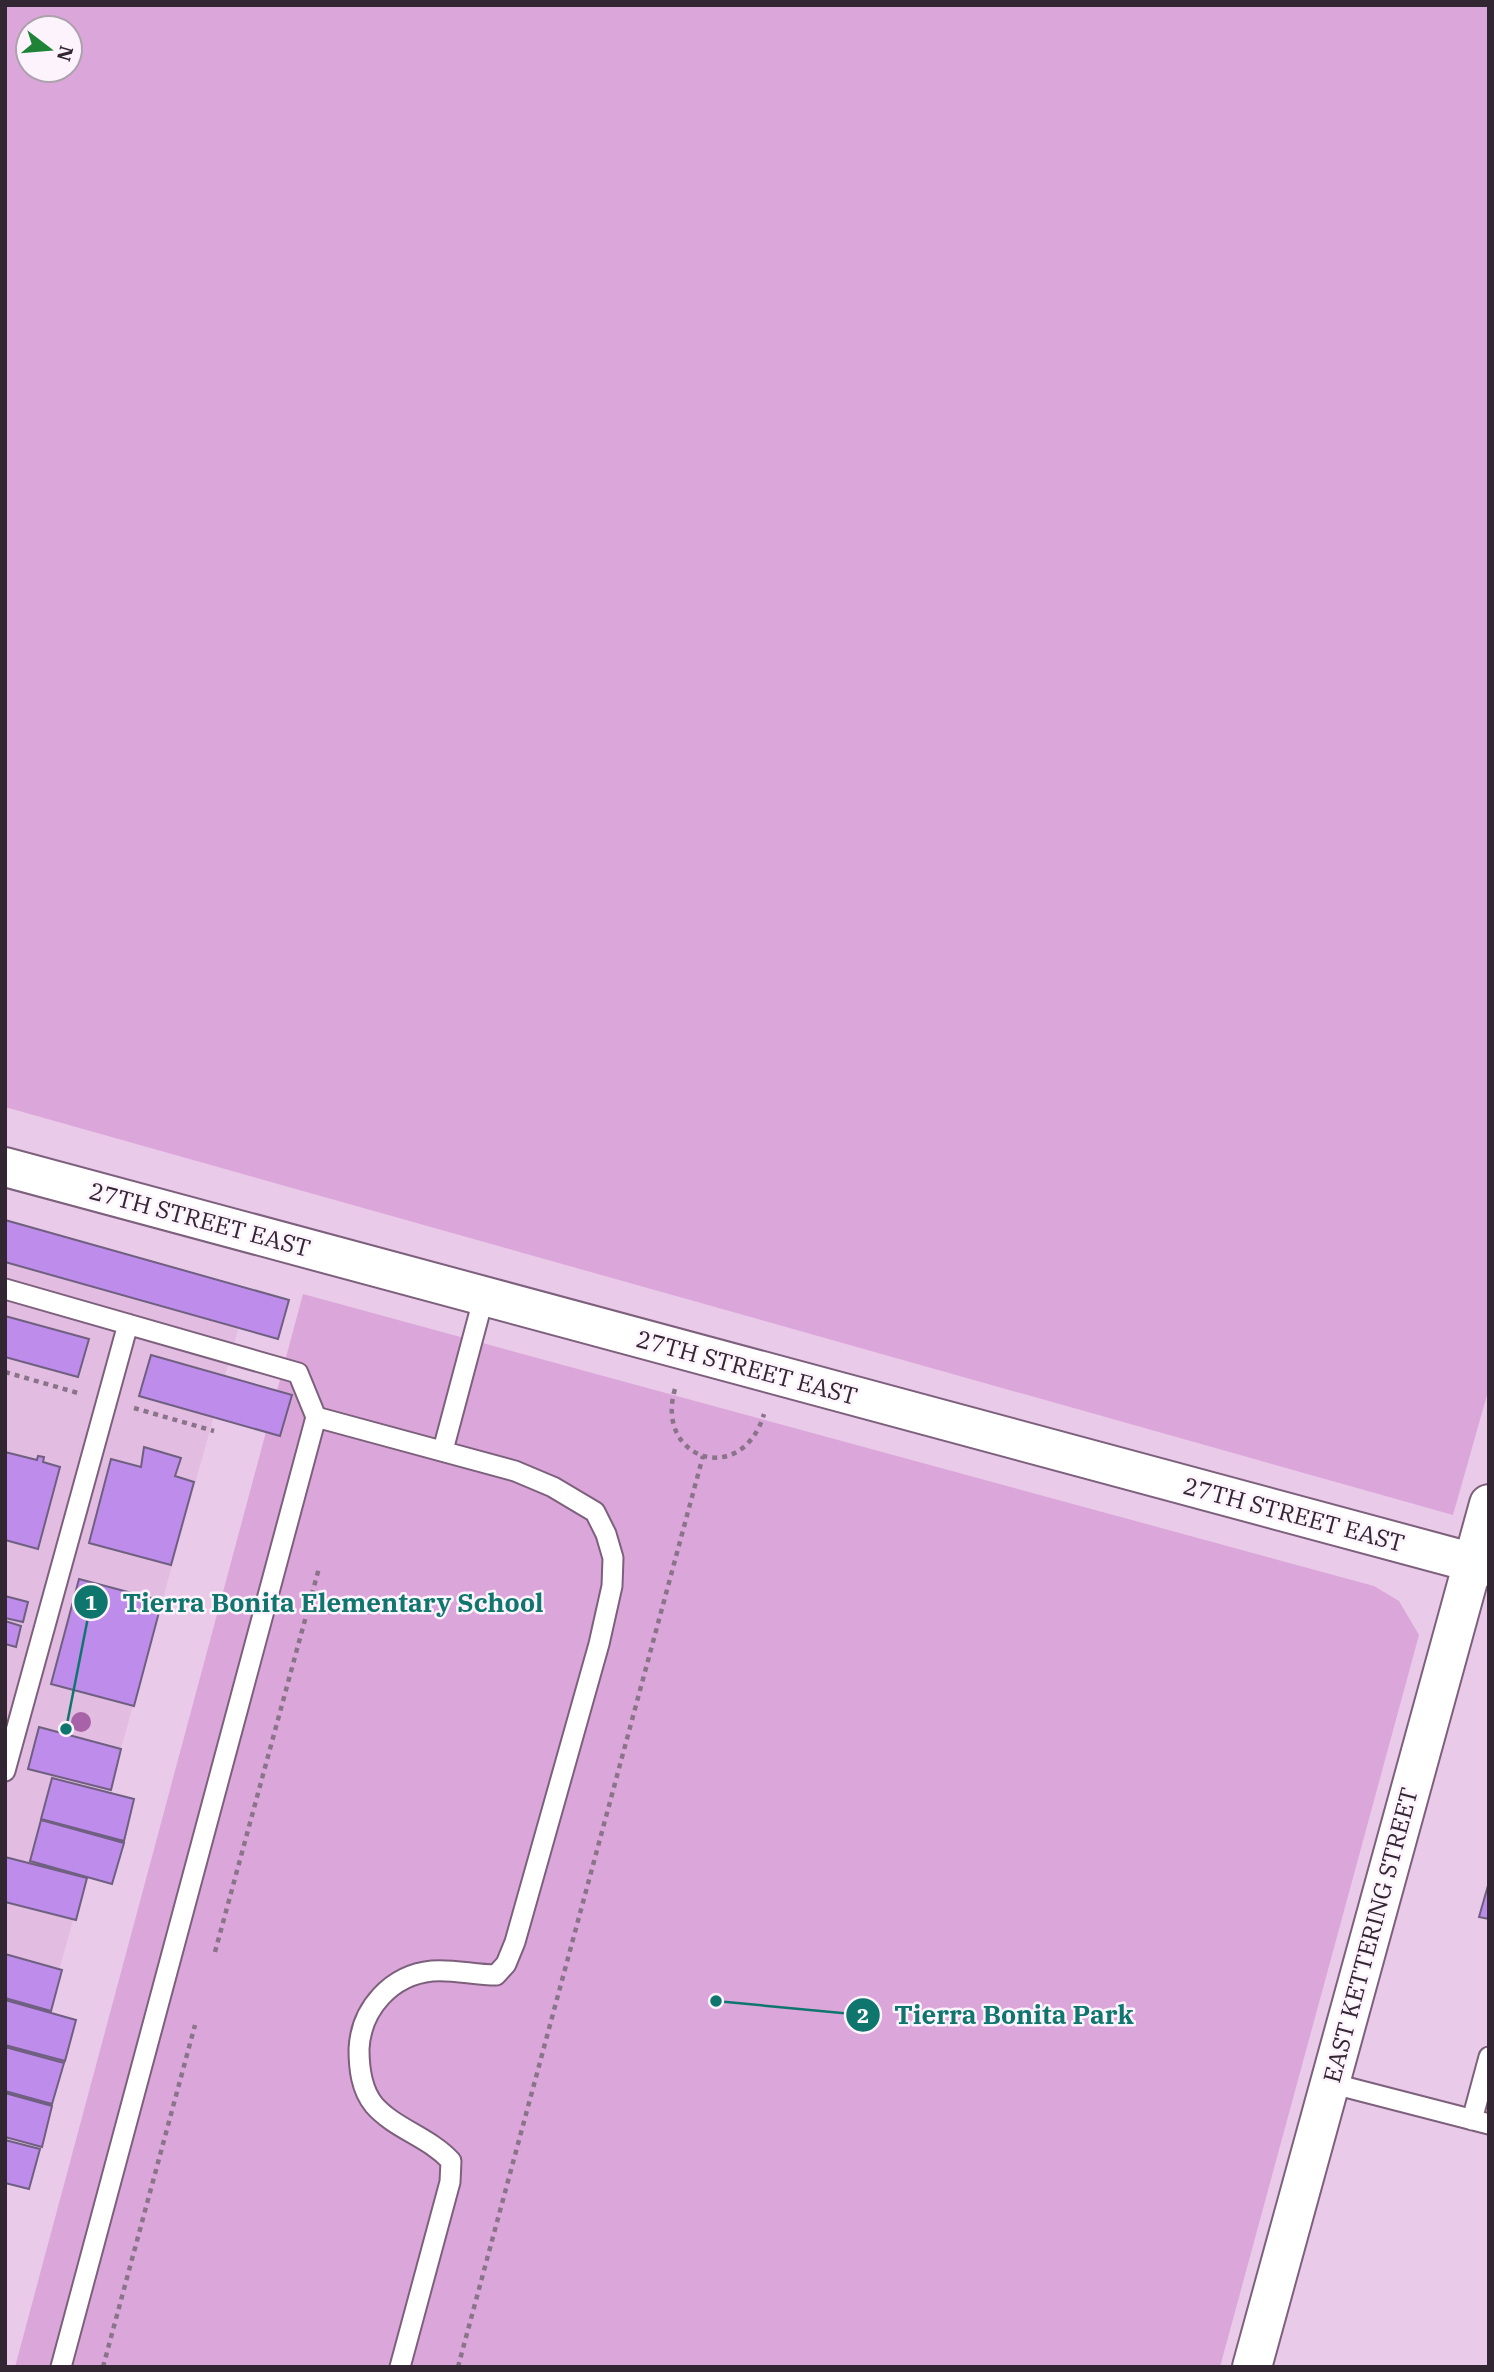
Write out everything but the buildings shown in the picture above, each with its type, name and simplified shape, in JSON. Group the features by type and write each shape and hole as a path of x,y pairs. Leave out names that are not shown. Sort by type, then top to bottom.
{"street":[{"name":"27TH STREET EAST","path":"5,1167 1480,1565"},
{"name":"EAST KETTERING STREET","path":"1252,2367 1330,2082 1480,1565 1489,1504"}],"lane":[{"path":"5,1289 298,1373 316,1417 61,2367"},
{"path":"443,1450 484,1296"},
{"path":"5,1771 128,1324"},
{"path":"316,1417 515,1471 553,1487 595,1512 606,1534 613,1558 612,1586 599,1644 515,1942 506,1964 496,1975 431,1971 405,1978 387,1990 371,2007 360,2032 359,2073 373,2104 403,2128 438,2147 451,2161 450,2182 400,2367"},
{"path":"1330,2082 1480,2122 1489,2057"}],"path":[{"path":"675,1389 672,1399 673,1430 682,1442 703,1456 734,1456 755,1436 764,1414"},
{"path":"458,2367 703,1456"},
{"path":"215,1952 319,1568"},
{"path":"103,2367 195,2025"}],"shaded area":[{"path":"5,5 1489,5 1489,1388 1453,1515 5,1107"},
{"path":"5,1228 248,1294 5,2164"},
{"path":"303,1294 1374,1586 1399,1601 1419,1635 1220,2367 15,2367"}],"place":[{"name":"Tierra Bonita Elementary School","path":"66,1729"},
{"name":"Tierra Bonita Park","path":"716,2001"}]}
